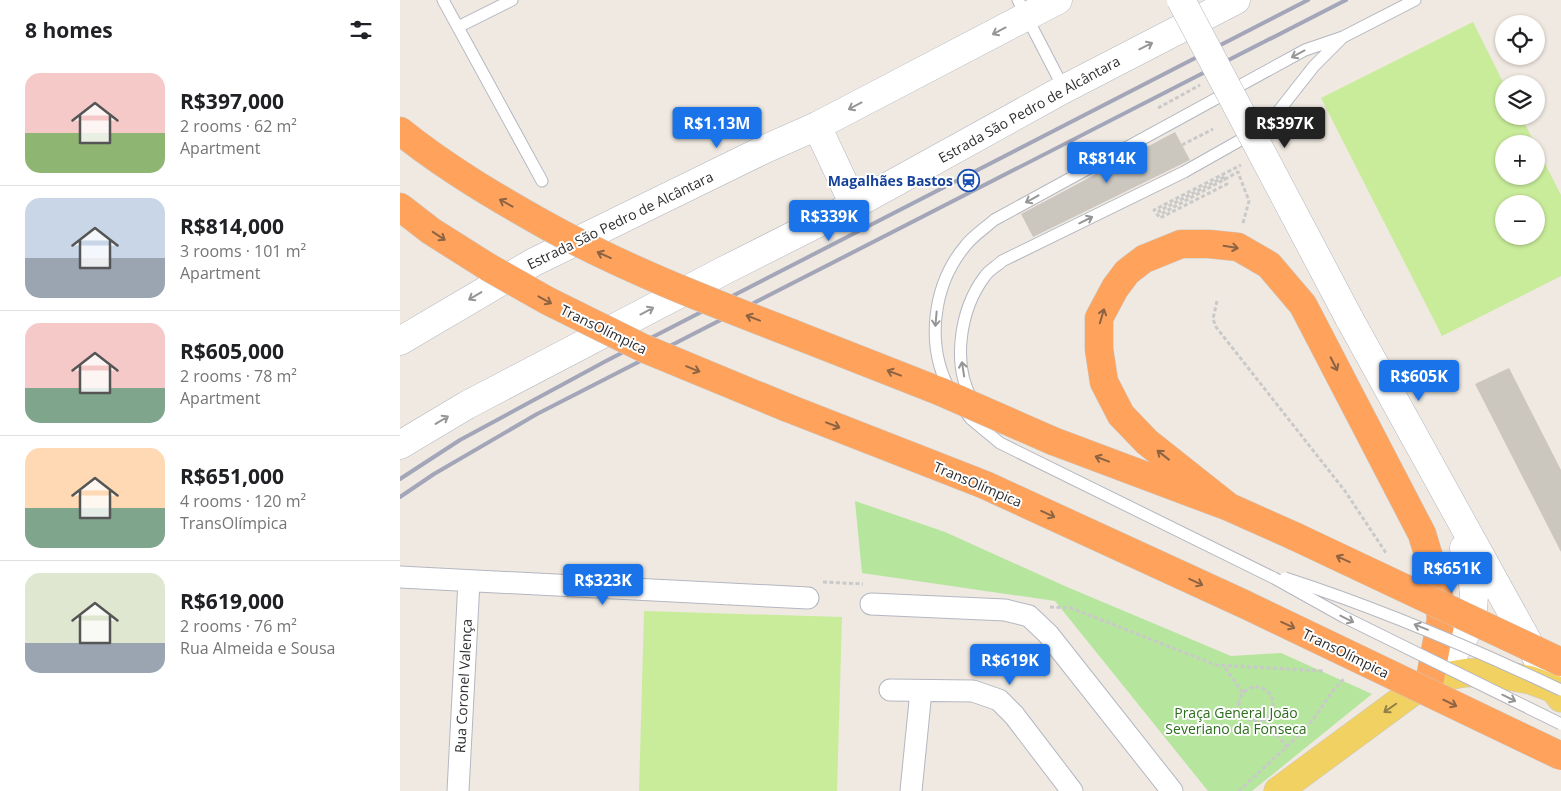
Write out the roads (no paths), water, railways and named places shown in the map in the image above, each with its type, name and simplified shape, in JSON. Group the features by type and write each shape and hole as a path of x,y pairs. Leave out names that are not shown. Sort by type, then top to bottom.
{"highway":[{"path":"400,131 423,150 498,198 583,246 682,290 939,391 1053,441 1229,507 1561,662"},
{"name":"TransOlímpica","path":"400,207 432,231 488,267 548,302 643,348 788,408 985,485 1244,604 1561,756"},
{"path":"1229,507 1147,442 1121,415 1104,382 1099,349 1099,318 1115,288 1127,272 1144,260 1181,244 1238,247 1269,265 1304,305 1422,534 1438,587 1441,619 1430,679"}],"main road":[{"path":"1278,791 1430,679 1465,673 1487,672 1530,680 1559,693"}],"street":[{"name":"Estrada São Pedro de Alcântara","path":"400,341 534,262 763,150 817,126 1022,8 1058,0"},
{"path":"1181,0 1451,506 1559,693"},
{"name":"Estrada São Pedro de Alcântara","path":"400,445 467,405 723,271 854,205 1064,89 1236,0"},
{"path":"817,126 854,205"},
{"path":"1430,679 1462,641 1475,607 1472,572 1451,506"},
{"path":"400,577 808,598"},
{"name":"Rua Coronel Valença","path":"458,791 469,581"},
{"path":"871,604 1006,610 1029,616 1048,634 1172,791"},
{"path":"890,690 973,691 999,700 1014,715 1072,791"},
{"path":"911,791 921,691"}],"lane":[{"path":"443,0 542,182"},
{"path":"458,27 490,5 512,0"},
{"path":"1415,0 1343,37 1305,50 994,220 966,245 948,272 938,304 935,335 939,367 950,391 971,419 1000,443 1275,577 1344,617 1561,724"},
{"path":"1022,8 1064,89"},
{"path":"1000,443 968,393 962,369 961,346 964,317 974,294 986,275 1002,261 1184,172 1253,133 1277,113 1314,66 1343,37"},
{"path":"1275,577 1350,599 1461,643 1559,693"}],"railway":[{"path":"400,479 460,440 606,361 1308,0"},
{"path":"400,497 434,474 537,414 1346,0"}],"place":[{"name":"Magalhães Bastos","path":"969,180"}],"park label":[{"name":"Praça General João Severiano da Fonseca","path":"1236,720"}]}
